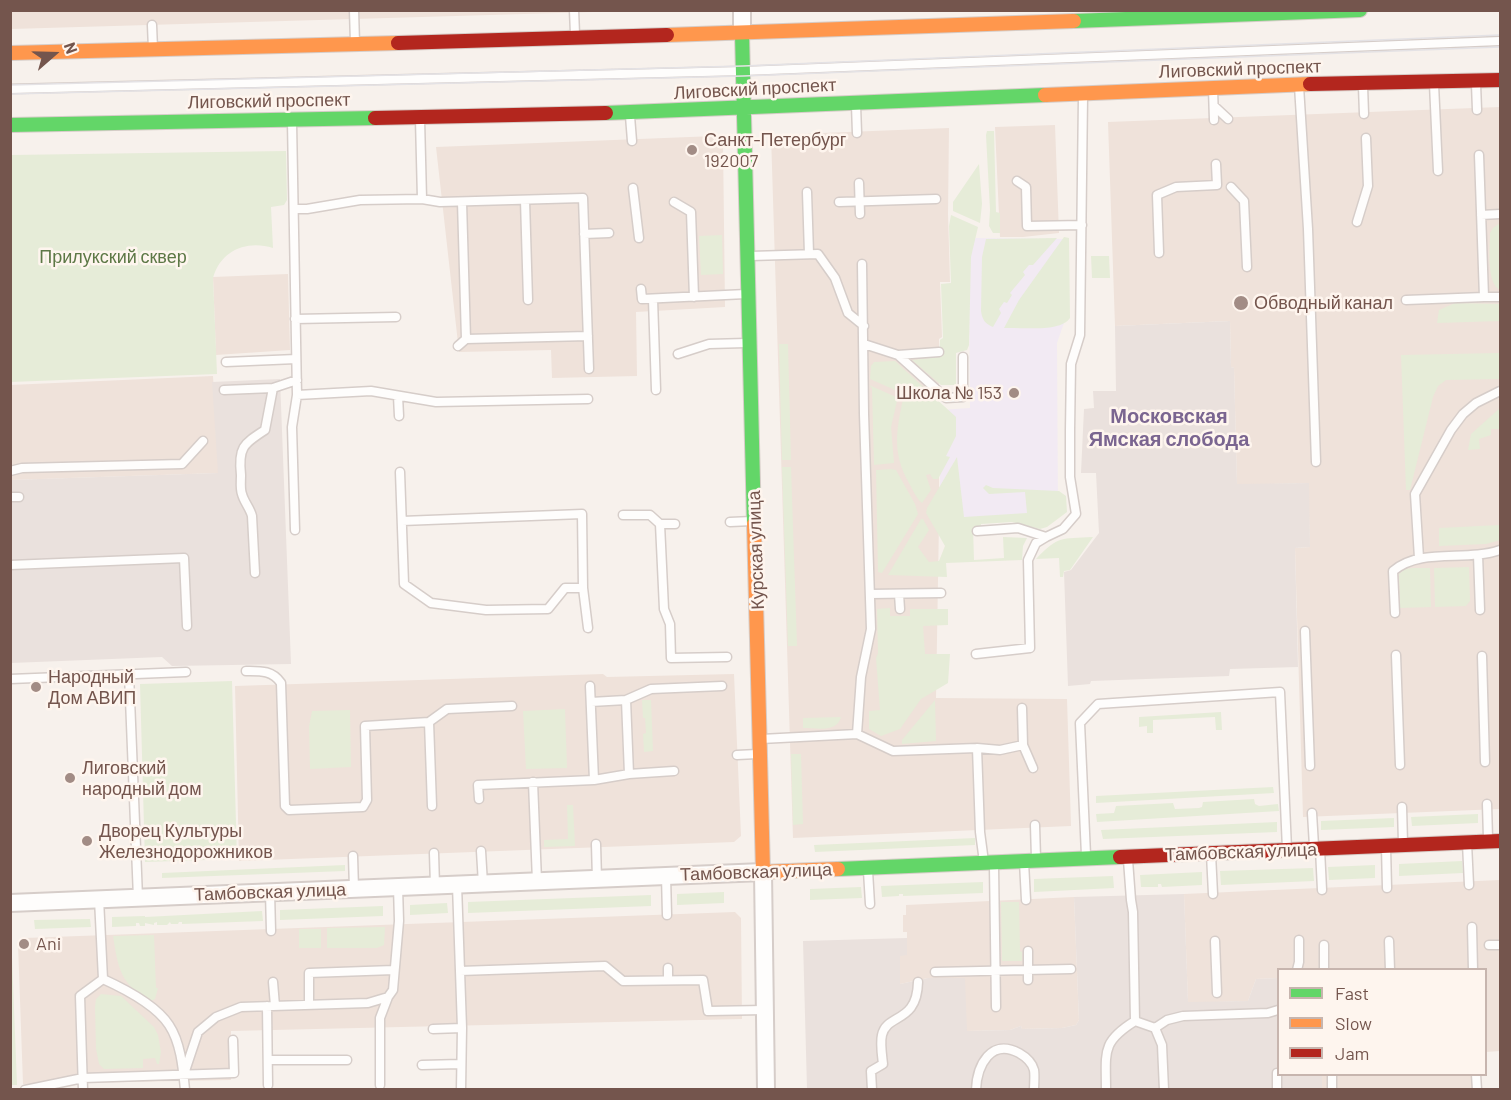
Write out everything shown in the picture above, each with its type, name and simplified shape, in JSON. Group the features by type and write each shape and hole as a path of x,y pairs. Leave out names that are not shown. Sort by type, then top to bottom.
{"main road":[{"path":"10,53 742,34 1002,18 1360,10"},
{"name":"Курская улица","path":"742,34 763,872"},
{"name":"Лиговский проспект","path":"10,125 630,113 1363,82 1500,80"},
{"name":"Тамбовская улица","path":"763,872 1494,842"}],"street":[{"name":"Курская улица","path":"742,10 742,34"},
{"name":"Курская улица","path":"763,872 766,1089"},
{"name":"Тамбовская улица","path":"10,903 763,872"}],"lane":[{"path":"354,10 355,44"},
{"path":"574,10 575,37"},
{"path":"152,25 153,50"},
{"path":"10,89 743,71 1500,41"},
{"path":"1475,80 1477,110"},
{"path":"1434,81 1438,171"},
{"path":"1363,82 1364,114"},
{"path":"1299,85 1308,229 1317,462"},
{"path":"1213,89 1214,120"},
{"path":"976,654 1030,648 1028,560 1031,550 1036,543 1064,529 1076,514 1070,477 1071,364 1080,335 1083,94"},
{"path":"856,102 857,133"},
{"path":"1214,106 1228,119"},
{"path":"630,113 632,141"},
{"path":"420,116 423,199"},
{"path":"292,118 297,380 292,427 295,530"},
{"path":"1357,222 1368,186 1366,138"},
{"path":"1479,155 1484,297"},
{"path":"1159,253 1157,195 1176,187 1217,186 1216,164"},
{"path":"1017,181 1026,187 1027,226 1082,225"},
{"path":"859,183 860,214"},
{"path":"1231,187 1244,201 1247,267"},
{"path":"633,188 639,238"},
{"path":"807,192 809,254"},
{"path":"294,209 360,200 423,199 462,202 584,198 589,369"},
{"path":"839,202 936,199"},
{"path":"525,200 528,300"},
{"path":"462,202 466,339"},
{"path":"674,202 691,212 694,297"},
{"path":"1481,215 1500,214"},
{"path":"584,234 609,233"},
{"path":"747,256 818,254 835,278 848,313 864,326"},
{"path":"857,734 861,677 871,628 863,391 862,264"},
{"path":"641,289 642,299 748,294"},
{"path":"1406,300 1500,297"},
{"path":"653,299 656,390"},
{"path":"295,319 396,317"},
{"path":"458,346 466,339 588,336"},
{"path":"678,354 709,344 750,343"},
{"path":"864,344 898,355 939,352"},
{"path":"898,355 946,398 963,397 963,357"},
{"path":"226,363 254,364 296,359"},
{"path":"224,390 273,388 297,380"},
{"path":"255,573 252,516 250,507 242,495 240,456 241,449 250,439 265,430 273,388"},
{"path":"297,394 371,391 436,402 588,399"},
{"path":"1419,558 1415,494 1451,430 1463,414 1476,402 1500,391"},
{"path":"398,396 399,416"},
{"path":"10,471 22,468 182,464 203,441"},
{"path":"400,472 404,584 431,603 486,610 548,609 565,588 584,588"},
{"path":"402,520 582,514 584,588 588,628"},
{"path":"623,515 650,515 660,524 675,524"},
{"path":"730,522 755,521"},
{"path":"660,524 664,609 670,624 671,658 727,657"},
{"path":"977,531 1018,528 1046,537"},
{"path":"1395,613 1393,571 1402,564 1419,558 1478,555 1500,550"},
{"path":"1478,555 1480,610"},
{"path":"10,565 184,558 187,626"},
{"path":"870,594 941,593"},
{"path":"899,594 900,609"},
{"path":"1305,631 1310,766"},
{"path":"1396,655 1400,765"},
{"path":"1482,656 1485,762"},
{"path":"246,671 261,670 275,675 281,683 285,806 289,810 351,811 363,807 367,800 365,726 429,722 447,709 512,706"},
{"path":"10,679 186,672"},
{"path":"129,674 138,898"},
{"path":"590,686 594,780"},
{"path":"591,702 626,700 651,688 722,686"},
{"path":"1086,858 1080,723 1098,704 1280,692 1287,850"},
{"path":"626,700 629,774"},
{"path":"1022,708 1023,745 1033,768"},
{"path":"429,722 432,806"},
{"path":"761,739 857,734 893,751 977,748 1000,750 1023,745"},
{"path":"977,748 980,832 989,862 996,1007"},
{"path":"737,755 761,754"},
{"path":"479,799 478,785 594,780 629,774 674,771"},
{"path":"533,782 537,882"},
{"path":"1487,804 1494,842"},
{"path":"1402,807 1403,845"},
{"path":"1312,813 1322,890"},
{"path":"1026,900 1035,825"},
{"path":"1467,843 1469,885"},
{"path":"596,844 597,879"},
{"path":"1386,846 1387,888"},
{"path":"481,851 483,884"},
{"path":"434,853 435,886"},
{"path":"1210,853 1212,894"},
{"path":"353,856 354,889"},
{"path":"1128,857 1133,912 1136,1021"},
{"path":"868,867 870,904"},
{"path":"666,876 667,915"},
{"path":"457,885 462,1028 460,1089"},
{"path":"380,1085 380,1018 393,990 399,921 398,887"},
{"path":"270,892 272,931"},
{"path":"99,899 104,979"},
{"path":"1472,927 1473,968"},
{"path":"1297,968 1299,940"},
{"path":"1215,941 1217,993"},
{"path":"1389,941 1390,968"},
{"path":"1324,945 1324,968"},
{"path":"1489,945 1500,945"},
{"path":"1028,951 1028,980"},
{"path":"460,971 605,966 623,981 703,980 708,1011 764,1010"},
{"path":"668,968 668,980"},
{"path":"935,972 1071,969"},
{"path":"309,1005 309,973 394,970"},
{"path":"104,979 124,988 168,1024 179,1050 185,1089"},
{"path":"83,1089 80,996 104,979"},
{"path":"268,1085 273,982"},
{"path":"872,1089 871,1071 883,1064 882,1035 886,1026 913,1006 918,995 918,982"},
{"path":"184,1074 198,1032 216,1017 241,1007 368,1003 388,997"},
{"path":"1155,1028 1167,1020 1183,1016 1268,1013 1277,1010"},
{"path":"1136,1021 1155,1028 1162,1045 1164,1089"},
{"path":"1106,1089 1106,1054 1110,1042 1119,1031 1136,1021"},
{"path":"433,1029 462,1028"},
{"path":"25,1089 83,1078 234,1073 233,1041"},
{"path":"976,1089 976,1078 988,1054 998,1048 1008,1048 1027,1058 1034,1070 1034,1089"},
{"path":"268,1060 347,1060"},
{"path":"422,1065 460,1064"},
{"path":"1277,1074 1277,1089"}],"shaded area":[{"path":"10,11 627,11 11,29"},
{"path":"1500,107 1500,809 1303,817 1295,548 1310,547 1308,483 1237,485 1234,368 1231,367 1230,321 1115,326 1108,122"},
{"path":"1055,125 1059,233 1000,237 995,127"},
{"path":"949,128 950,282 940,282 942,337 939,339 936,698 1067,699 1071,826 793,838 771,135"},
{"path":"715,136 723,143 725,307 636,312 637,376 552,378 551,350 459,352 436,147"},
{"name":"Школа № 153","path":"976,238 1063,239 1065,320 1057,343 1058,512 940,521 940,410 970,408 969,288 971,242"},
{"path":"288,274 290,350 216,355 213,277"},
{"path":"1230,321 1231,367 1234,368 1237,484 1309,483 1310,547 1295,548 1298,667 1230,669 1229,676 1091,681 1090,684 1068,686 1064,572 1071,570 1099,533 1096,473 1081,473 1084,409 1094,408 1093,391 1116,391 1115,326"},
{"path":"213,376 219,473 11,480 10,385"},
{"path":"280,379 291,664 172,666 162,657 11,663 10,480 218,473 212,382"},
{"path":"603,674 607,677 734,674 741,836 734,842 239,861 235,686"},
{"path":"1500,880 1500,1051 1487,1052 1487,968 1277,968 1277,978 1256,979 1248,1001 1188,1003 1184,894"},
{"path":"1184,894 1188,1002 1248,1001 1256,979 1277,978 1277,1076 1322,1076 1322,1089 807,1089 803,941 907,938 907,955 900,956 900,984 928,978 965,978 967,1031 1010,1030 1021,1026 1022,1029 1062,1028 1076,1025 1079,1020 1074,897"},
{"path":"1074,897 1079,1020 1076,1025 1062,1028 1022,1029 1021,1026 1010,1030 967,1031 928,978 900,984 900,955 907,955 907,932 903,932 903,915 906,915 906,905"},
{"path":"735,912 741,918 742,1019 231,1031 231,1080 23,1084 18,944 25,938"},
{"path":"1322,1076 1472,1076 1473,1089 1322,1089"}],"green space":[{"path":"987,131 994,131 996,212 1000,213 1000,233 993,233 989,226"},
{"name":"Прилукский сквер","path":"286,151 287,200 284,205 271,207 273,248 254,245 236,250 222,260 213,278 217,374 11,382 11,155"},
{"path":"979,164 982,204 980,223 953,211 953,202"},
{"path":"951,215 978,227 971,257 969,345 967,350 956,353 956,385 941,385 912,360 939,357 940,340 943,338 941,284 951,283 949,226"},
{"path":"1500,223 1500,290 1493,280 1489,256 1490,233"},
{"path":"722,235 723,274 701,275 699,236"},
{"path":"1064,237 1069,238 1070,318 1058,326 1004,328 1019,300"},
{"path":"1057,238 1033,265 1029,265 1023,272 1025,275 1010,293 1012,295 1007,303 1004,302 999,309 1001,313 993,327 988,324 983,319 981,311 982,257 986,239"},
{"path":"1091,256 1109,256 1110,278 1092,278"},
{"path":"1455,303 1500,304 1500,321 1437,323 1439,310"},
{"path":"779,344 788,344 791,460 782,460"},
{"path":"1499,353 1499,379 1446,380 1438,386 1433,397 1410,490 1406,490 1401,355"},
{"path":"895,361 956,417 956,436 946,456 950,457 938,479 933,479 930,474 926,475 931,490 922,503 903,471 898,450 898,429 904,394 870,379 871,366 874,362"},
{"path":"869,385 896,397 891,427 894,463 874,465 872,388"},
{"path":"1500,408 1500,429 1491,429 1491,435 1479,439 1480,449 1468,450 1471,434"},
{"path":"957,457 964,517 1027,513 1025,492 989,494 983,488 986,485 993,488 1059,491 1066,496 1067,512 1047,527 1040,529 1012,522 981,524 981,527 973,527 974,560 1004,558 1003,537 1027,538 1023,546 1022,560 946,563 947,577 888,575 921,519 929,530 918,547 929,562 939,561 945,546 926,513"},
{"path":"782,467 791,467 797,646 788,646"},
{"path":"876,470 896,470 918,514 882,573 878,572"},
{"path":"1500,525 1500,540 1486,544 1439,546 1439,528"},
{"path":"1093,537 1070,570 1064,571 1063,577 1060,577 1059,558 1036,559 1050,546 1061,540"},
{"path":"1469,567 1470,601 1466,606 1435,607 1434,568"},
{"path":"1430,568 1431,607 1400,608 1399,574 1405,569"},
{"path":"890,608 890,616 910,616 910,609 948,609 948,625 923,626 925,654 950,654 948,683 921,699 900,729 881,736 869,729 869,711 880,710 876,658 878,653 877,609"},
{"path":"232,681 237,859 145,862 140,684"},
{"path":"642,700 651,700 653,751 644,752 643,734 646,733"},
{"path":"935,700 936,741 902,744 902,740"},
{"path":"565,709 567,768 526,769 523,711"},
{"path":"350,710 351,767 310,769 309,726 312,711"},
{"path":"1221,712 1222,730 1216,730 1215,717 1153,720 1153,733 1147,733 1147,726 1139,727 1139,717"},
{"path":"841,717 839,722 831,728 803,728 803,718"},
{"path":"791,754 801,754 803,824 793,825"},
{"path":"1273,787 1274,793 1096,803 1096,796"},
{"path":"1254,799 1255,804 1259,806 1278,804 1279,811 1097,822 1096,814 1114,813 1116,806 1173,803 1175,809 1199,808 1202,807 1203,802"},
{"path":"567,805 573,805 575,846 544,847 544,840 568,839"},
{"path":"1478,814 1478,823 1412,826 1411,817"},
{"path":"1394,818 1394,827 1321,830 1321,821"},
{"path":"1277,822 1277,832 1103,839 1101,830"},
{"path":"975,838 975,845 815,852 814,845"},
{"path":"1462,861 1463,873 1399,876 1399,864"},
{"path":"345,865 345,871 162,878 162,873"},
{"path":"1375,865 1375,878 1329,880 1328,867"},
{"path":"1313,868 1314,881 1221,885 1220,871"},
{"path":"1202,872 1202,885 1162,887 1158,884 1158,887 1141,887 1140,875"},
{"path":"1113,876 1114,888 1034,892 1034,879"},
{"path":"983,882 983,893 903,896 899,894 899,896 882,897 881,886"},
{"path":"861,887 862,898 810,900 810,889"},
{"path":"724,892 724,903 677,905 677,894"},
{"path":"651,895 651,906 468,913 468,902"},
{"path":"1001,902 1019,902 1022,961 1002,961"},
{"path":"447,903 448,913 410,915 410,905"},
{"path":"383,906 383,916 280,920 280,910"},
{"path":"262,911 263,921 182,924 182,922 171,924 170,922 167,925 157,925 157,922 154,925 145,923 145,926 136,923 136,926 112,927 112,917"},
{"path":"90,919 91,927 35,929 34,920"},
{"path":"385,927 384,945 377,948 327,948 327,928"},
{"path":"299,929 321,929 321,948 299,948"},
{"path":"154,935 156,988 158,988 155,999 151,1001 133,988 122,974 113,936"},
{"path":"12,957 17,1085 11,1085"},
{"path":"101,994 121,996 154,1027 161,1052 159,1064 155,1058 143,1059 143,1068 104,1069 99,1064 96,1049 95,1007 96,999"}],"tram line":[{"path":"10,85 743,66 1500,35"},
{"path":"10,94 743,76 1500,47"}],"traffic: fast":[{"path":"1074,21 1360,10"},
{"path":"742,34 754,524"},
{"path":"606,113 1045,95"},
{"path":"10,125 375,118"},
{"path":"838,869 1120,857"}],"traffic: slow":[{"path":"667,35 1074,21"},
{"path":"10,53 398,43"},
{"path":"1045,95 1310,84"},
{"path":"754,524 763,872 838,869"}],"traffic: jam":[{"path":"398,43 667,35"},
{"path":"1310,84 1500,80"},
{"path":"375,118 606,113"},
{"path":"1120,857 1500,841"}],"place":[{"name":"Санкт-Петербург 192007","path":"692,150"},
{"name":"Обводный канал","path":"1241,303"},
{"name":"Школа № 153","path":"1014,393"},
{"name":"Народный Дом АВИП","path":"36,687"},
{"name":"Лиговский народный дом","path":"70,778"},
{"name":"Дворец Культуры Железнодорожников","path":"87,841"},
{"name":"Ani","path":"24,944"}],"district":[{"name":"Московская Ямская слобода","path":"1169,428"}]}
